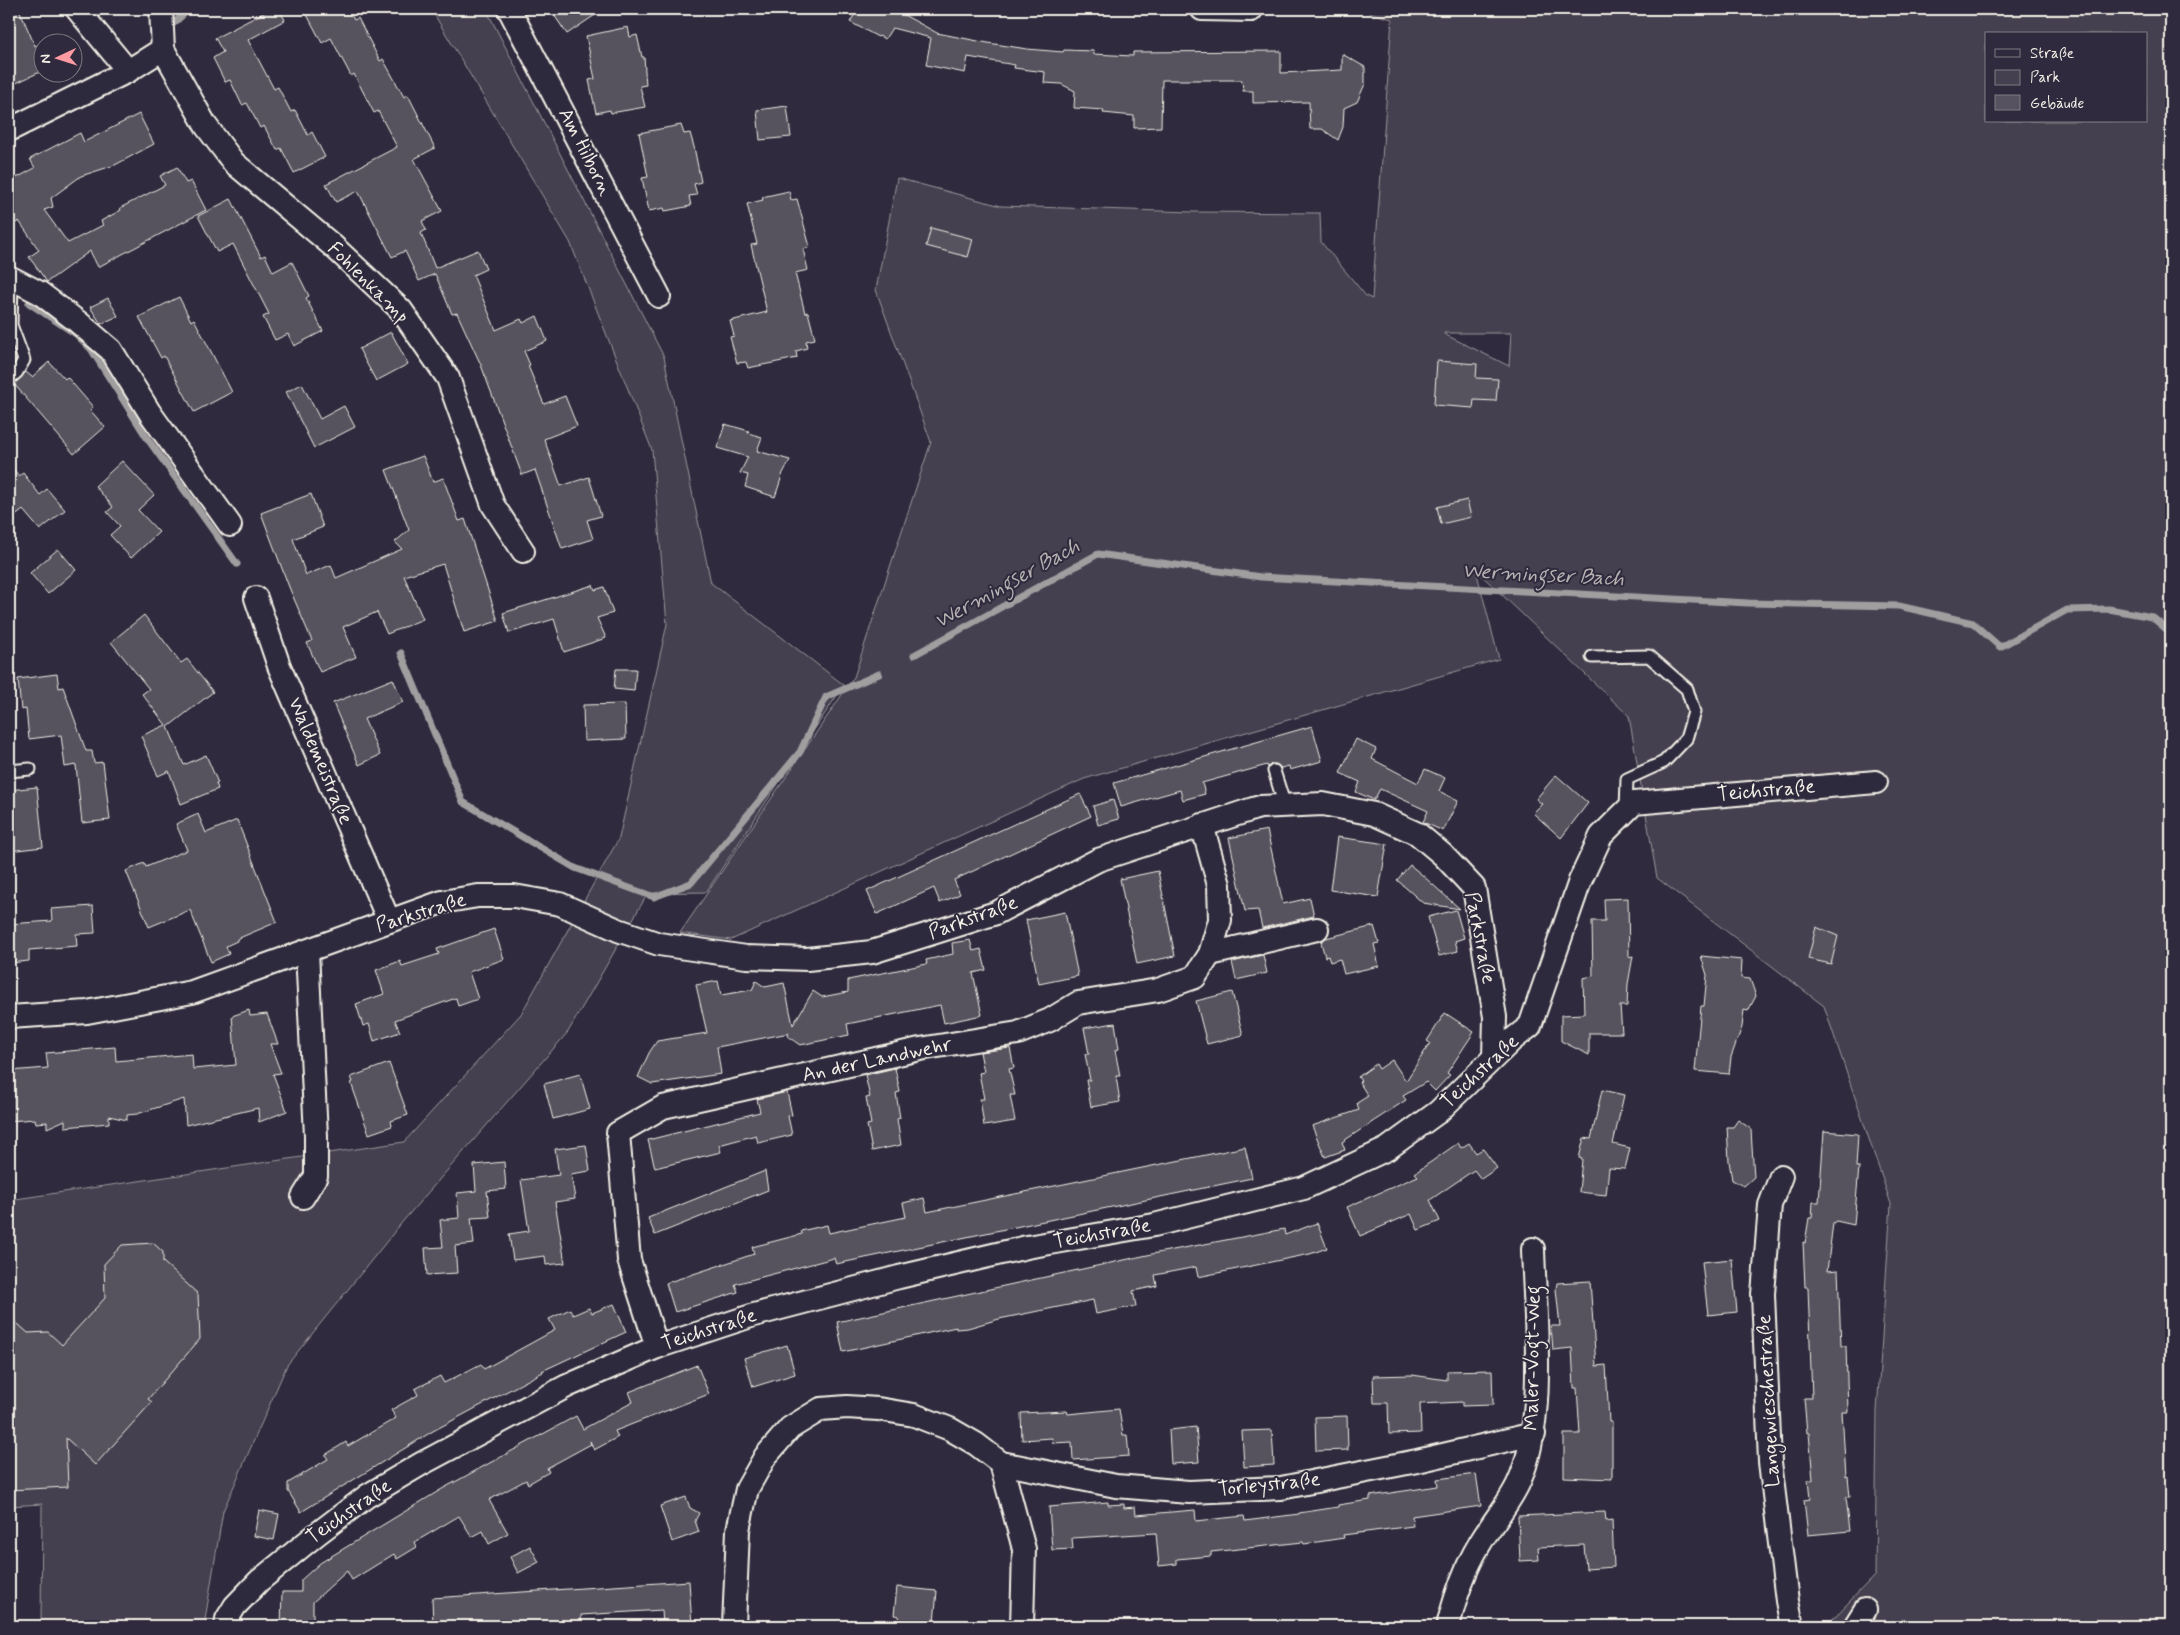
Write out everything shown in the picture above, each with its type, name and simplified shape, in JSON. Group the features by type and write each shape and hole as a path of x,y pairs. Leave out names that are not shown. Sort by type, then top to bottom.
{"street":[{"path":"77,9 128,70"},
{"path":"9,130 128,70 163,49 162,9"},
{"name":"Am Hilborn","path":"509,9 659,296"},
{"path":"1202,9 1251,10"},
{"name":"Fohlenkamp","path":"163,49 206,126 234,163 333,246 402,310 448,378 493,505 523,551"},
{"path":"10,278 40,293 111,350 150,413 230,525"},
{"name":"Waldemeistraße","path":"256,598 279,666 389,921"},
{"name":"Teichstraße","path":"226,1626 227,1620 235,1606 259,1581 316,1534 367,1496 421,1464 566,1386 657,1347 754,1315 899,1277 1027,1247 1154,1225 1304,1188 1387,1149 1438,1112 1512,1040 1530,1026 1580,881 1601,836 1634,803 1876,782"},
{"name":"Parkstraße","path":"9,1017 86,1012 192,992 442,902 478,896 514,896 560,904 618,930 659,944 675,947 746,957 806,959 872,952 996,913 1098,860 1202,825 1260,807 1323,804 1374,814 1418,834 1443,855 1474,888 1495,1017 1494,1057"},
{"name":"An der Landwehr","path":"657,1347 629,1260 618,1133 663,1107 920,1049 1018,1033 1050,1020 1078,1003 1158,990 1195,977 1210,954 1220,920 1219,885 1202,825"},
{"path":"1210,954 1317,929"},
{"path":"302,1197 316,1176 316,1136 307,951"},
{"name":"Langewieschestraße","path":"1781,1176 1770,1205 1763,1294 1770,1462 1792,1626"},
{"name":"Maler-Vogt-Weg","path":"1448,1626 1457,1591 1478,1546 1518,1484 1534,1434 1536,1373 1533,1249"},
{"path":"734,1626 738,1530 747,1489 765,1457 790,1428 804,1417 821,1409 846,1407 878,1409 914,1415 950,1429 976,1444 1001,1463 1024,1549 1022,1626"},
{"name":"Torleystraße","path":"1001,1463 1116,1486 1189,1492 1281,1488 1417,1461 1534,1434"}],"lane":[{"path":"9,379 17,372 24,360 11,325 10,278"},
{"path":"1592,657 1649,656 1686,689 1694,712 1686,739 1664,762 1627,778 1626,810"},
{"path":"9,771 30,769"},
{"path":"1274,771 1284,806"}],"green space":[{"path":"431,9 486,9 664,357 711,583 844,685 706,892 648,893 568,1032 404,1220 287,1365 223,1511 204,1626 41,1626 42,1504 9,1506 9,1200 404,1142 521,1014 619,838 667,624 652,450 570,242"},
{"path":"1358,9 2171,9 2171,1626 1826,1626 1875,1575 1877,1411 1891,1204 1824,1006 1657,878 1629,716 1476,570 1499,659 1084,779 731,940 680,933 854,677 931,442 876,290 897,178 1001,206 1193,212 1320,213 1321,242 1366,296 1372,299 1392,19","holes":["1444,333 1511,333 1509,366 1444,334"]}],"building":[{"path":"9,9 19,9 32,39 32,76 14,84 9,73"},
{"path":"271,9 279,9 285,20 248,40 274,89 278,87 291,112 295,110 308,135 312,132 325,157 294,173 281,148 277,150 264,126 260,128 247,103 242,105 230,80 225,82 213,58 223,52 215,38"},
{"path":"304,9 348,9 354,20 358,18 380,61 383,59 404,97 408,95 435,148 414,159 442,211 422,221 426,230 421,233 435,268 478,250 486,269 473,275 496,330 521,319 523,323 537,316 547,341 524,351 530,365 528,366 544,404 565,396 577,426 544,439 561,486 589,477 601,516 587,520 593,539 562,549 535,470 522,475 481,365 457,313 452,314 435,274 419,281 405,251 392,257 358,191 336,202 326,184 397,147 378,111 374,113 354,74 351,76 331,38 322,43"},
{"path":"550,9 604,9 567,34"},
{"path":"858,9 893,9 937,33 1027,49 1063,52 1064,50 1094,51 1093,54 1133,56 1133,52 1281,51 1281,73 1342,70 1342,54 1365,67 1365,84 1357,102 1344,108 1343,127 1338,140 1322,129 1310,129 1309,102 1253,103 1253,91 1243,91 1242,80 1162,80 1161,127 1134,128 1134,116 1103,113 1104,110 1074,108 1075,91 1061,84 1044,83 1045,72 1014,68 1015,65 968,57 965,73 926,65 931,38 892,28 885,39 878,37 850,22"},
{"path":"628,27 630,37 637,35 642,57 644,57 646,85 640,86 645,107 611,113 610,110 596,113 589,80 595,79 586,36"},
{"path":"787,106 791,137 760,140 757,110"},
{"path":"139,114 154,144 115,165 81,176 51,198 53,207 44,210 68,243 103,225 101,221 121,210 120,208 165,185 160,176 177,167 186,183 191,181 206,210 98,267 90,251 47,282 29,257 39,250 19,221 9,227 9,182 35,168 30,159 80,133 84,142"},
{"path":"681,125 684,134 690,133 694,147 701,182 694,184 697,195 689,196 691,206 665,211 664,208 649,211 642,178 648,177 639,133"},
{"path":"789,191 791,200 797,199 810,247 803,249 808,270 795,273 805,313 808,312 815,339 806,341 807,348 796,351 797,358 748,368 746,362 737,363 730,337 734,336 730,321 767,312 751,245 757,244 747,204 763,200 762,197"},
{"path":"231,199 261,257 265,255 273,272 292,262 309,296 306,298 323,331 294,346 288,334 275,340 263,317 269,314 233,244 217,252 198,216"},
{"path":"931,228 973,239 968,257 926,246"},
{"path":"179,297 191,321 194,319 232,392 194,412 164,356 161,358 139,317"},
{"path":"108,298 118,316 101,324 90,307"},
{"path":"391,332 408,364 376,381 359,349"},
{"path":"1437,361 1477,364 1476,378 1498,379 1496,401 1474,400 1473,408 1434,405"},
{"path":"49,362 65,379 67,377 93,407 90,410 105,427 74,454 14,384 26,372 32,377"},
{"path":"302,384 320,419 344,406 355,427 314,448 286,392"},
{"path":"725,424 762,437 757,451 790,460 783,473 775,497 745,487 748,475 740,473 748,457 717,448"},
{"path":"423,456 433,482 443,478 459,521 465,519 498,621 464,632 443,564 404,576 423,619 387,634 377,612 343,627 356,657 320,672 307,643 312,641 261,513 311,494 323,527 293,539 306,575 331,565 336,578 402,549 395,542 409,530 386,470"},
{"path":"122,461 154,495 138,510 159,532 131,558 110,535 120,526 107,512 113,507 95,486"},
{"path":"9,464 19,476 23,473 40,495 47,489 65,510 40,530 23,510 9,521"},
{"path":"1467,500 1471,517 1441,524 1437,507"},
{"path":"58,549 76,570 48,594 30,573"},
{"path":"593,585 595,590 604,587 613,613 597,618 606,638 564,652 554,619 509,633 503,613"},
{"path":"144,615 181,663 187,659 213,692 168,727 184,765 206,755 218,783 216,783 218,789 181,804 169,771 158,776 141,736 166,725 142,694 149,689 111,642"},
{"path":"616,669 636,669 634,691 614,689"},
{"path":"57,674 59,688 63,687 86,751 92,751 94,763 103,762 110,820 82,823 76,765 65,767 61,735 29,739 26,709 21,710 18,679"},
{"path":"393,679 403,702 364,719 380,755 359,765 333,703"},
{"path":"625,704 626,739 584,741 583,705"},
{"path":"1312,726 1322,761 1290,770 1289,766 1281,768 1276,764 1271,764 1268,767 1267,765 1202,783 1205,794 1183,800 1180,790 1121,807 1114,783"},
{"path":"1356,739 1376,749 1372,759 1418,783 1425,769 1445,778 1439,791 1458,801 1443,831 1423,822 1428,811 1380,789 1374,800 1356,792 1360,782 1340,773"},
{"path":"1556,775 1588,803 1561,838 1533,813 1542,804 1536,799"},
{"path":"37,787 43,847 9,851 9,790"},
{"path":"1080,794 1091,816 954,880 960,894 940,903 934,888 877,914 867,891"},
{"path":"1113,800 1119,819 1098,825 1093,806"},
{"path":"198,814 206,833 237,820 277,922 237,939 237,941 226,946 229,954 211,962 190,910 149,927 126,871 144,863 146,867 187,850 176,824"},
{"path":"1267,830 1283,904 1310,898 1314,916 1262,928 1258,910 1245,911 1229,838"},
{"path":"1337,837 1387,844 1378,897 1330,890"},
{"path":"1410,865 1460,909 1423,903 1397,880"},
{"path":"1158,871 1175,956 1137,964 1120,879"},
{"path":"1628,898 1629,957 1633,956 1628,984 1627,1006 1620,1006 1622,1033 1589,1033 1589,1055 1561,1041 1561,1015 1584,1014 1583,978 1593,976 1592,921 1605,921 1604,899"},
{"path":"93,906 95,933 76,934 77,946 29,950 29,961 9,963 9,924 52,921 51,909"},
{"path":"1456,910 1464,938 1455,941 1458,951 1439,956 1428,917"},
{"path":"1065,912 1078,976 1039,984 1026,920"},
{"path":"1374,926 1379,943 1374,944 1379,966 1344,974 1340,959 1330,962 1328,956 1325,957 1321,942 1326,938"},
{"path":"1816,927 1838,936 1831,964 1808,959"},
{"path":"494,929 504,959 469,972 478,999 458,1006 456,998 395,1020 400,1032 374,1041 369,1024 363,1026 356,1004 384,994 376,970 400,961 402,966 439,954 437,949"},
{"path":"970,940 973,951 981,949 986,970 973,973 982,1015 944,1023 940,1005 847,1024 849,1035 800,1045 787,1036 789,1033 717,1047 721,1074 652,1084 638,1077 657,1041 707,1033 696,985 718,981 721,995 752,990 756,981 765,987 784,983 793,1025 813,991 822,997 848,992 848,980 927,964 926,960 953,954 952,943"},
{"path":"1263,955 1267,973 1236,980 1232,962"},
{"path":"1701,956 1742,960 1741,978 1750,979 1756,996 1748,1011 1744,1010 1742,1027 1731,1057 1729,1074 1695,1071 1701,1006 1704,1006 1707,975"},
{"path":"1232,992 1243,1035 1207,1044 1196,1001"},
{"path":"249,1010 250,1016 267,1014 278,1044 270,1044 281,1073 273,1074 287,1111 259,1122 258,1108 186,1125 184,1099 137,1114 127,1115 127,1120 109,1116 109,1123 65,1127 65,1120 47,1128 47,1122 36,1123 35,1119 9,1121 9,1071 48,1068 46,1053 115,1047 116,1061 192,1054 193,1069 236,1065 232,1016"},
{"path":"1445,1013 1474,1032 1447,1073 1450,1075 1435,1091 1426,1082 1403,1096 1406,1100 1342,1142 1345,1150 1325,1157 1312,1126 1359,1110 1357,1103 1368,1096 1358,1077 1376,1064 1379,1069 1392,1060 1406,1081 1430,1043 1427,1041"},
{"path":"1115,1023 1119,1049 1115,1050 1120,1076 1116,1076 1120,1102 1091,1107 1086,1080 1090,1080 1085,1054 1089,1054 1084,1028"},
{"path":"1010,1048 1014,1068 1009,1069 1015,1095 1010,1095 1015,1121 984,1126 980,1099 984,1099 979,1073 984,1072 980,1052"},
{"path":"389,1063 408,1115 391,1121 392,1126 369,1134 351,1083 353,1082 351,1077"},
{"path":"895,1068 900,1092 896,1093 900,1118 897,1119 901,1145 872,1151 867,1125 871,1124 866,1098 870,1097 865,1075"},
{"path":"580,1074 590,1109 553,1119 544,1084"},
{"path":"1602,1090 1624,1095 1613,1144 1630,1148 1625,1169 1609,1168 1606,1195 1579,1192 1582,1159 1579,1158 1584,1138 1591,1139"},
{"path":"787,1092 792,1115 788,1116 792,1135 758,1143 756,1135 719,1145 721,1152 655,1168 648,1140 760,1112 757,1099"},
{"path":"1738,1120 1751,1129 1754,1177 1744,1186 1732,1180 1729,1161 1727,1127 1733,1127"},
{"path":"1824,1131 1858,1134 1856,1167 1859,1167 1854,1225 1836,1221 1833,1223 1827,1271 1838,1270 1841,1346 1846,1346 1848,1412 1842,1412 1846,1477 1848,1476 1850,1497 1846,1497 1850,1531 1808,1535 1804,1500 1810,1499 1808,1480 1813,1480 1804,1398 1812,1398 1808,1287 1805,1287 1803,1242 1805,1243 1809,1218 1812,1218 1813,1202 1819,1202"},
{"path":"1458,1143 1461,1148 1469,1143 1476,1153 1483,1149 1497,1168 1481,1179 1474,1170 1430,1200 1440,1221 1418,1230 1411,1214 1360,1236 1347,1207 1418,1176 1415,1173"},
{"path":"586,1145 590,1171 571,1174 575,1199 555,1202 565,1263 546,1265 545,1256 513,1260 509,1234 529,1231 521,1180 559,1175 555,1149"},
{"path":"1245,1147 1252,1178 836,1264 834,1258 735,1284 738,1292 675,1312 666,1283 754,1254 752,1247 802,1234 801,1231 827,1225 829,1233 906,1217 903,1203 924,1198 927,1212"},
{"path":"504,1162 506,1189 487,1191 490,1217 471,1218 474,1244 455,1246 457,1273 427,1275 425,1248 443,1247 440,1220 459,1218 457,1193 476,1191 474,1165"},
{"path":"765,1171 768,1190 655,1235 648,1218"},
{"path":"1317,1223 1327,1248 1310,1254 1198,1277 1196,1267 1155,1275 1157,1286 1133,1291 1136,1306 1096,1314 1093,1300 999,1319 968,1328 956,1329 956,1327 843,1352 837,1322 1152,1254 1284,1229 1285,1235"},
{"path":"153,1243 163,1252 163,1262 198,1294 200,1339 148,1399 152,1402 95,1465 66,1438 68,1487 9,1490 9,1316 28,1333 48,1332 62,1345 105,1298 104,1264 122,1245"},
{"path":"1732,1259 1737,1312 1708,1315 1702,1262"},
{"path":"1590,1281 1596,1366 1606,1365 1609,1422 1612,1422 1612,1479 1564,1477 1564,1434 1580,1434 1577,1388 1574,1388 1572,1348 1553,1350 1551,1326 1560,1326 1557,1283"},
{"path":"614,1304 626,1332 542,1371 433,1431 301,1512 288,1491 288,1483 328,1459 325,1455 346,1442 348,1446 396,1418 391,1410 418,1395 415,1389 440,1376 444,1383 481,1364 484,1369 555,1330 549,1319 570,1309 573,1315 589,1308 592,1313"},
{"path":"787,1345 795,1374 753,1387 744,1358"},
{"path":"697,1365 709,1394 615,1431 618,1437 594,1450 590,1441 591,1444 547,1468 549,1472 528,1484 526,1480 489,1500 508,1533 489,1544 483,1531 472,1537 459,1516 415,1542 417,1547 397,1559 394,1554 352,1580 347,1571 313,1602 313,1626 281,1626 282,1592 301,1592 301,1580 320,1563 442,1489 576,1416 583,1429 633,1402 629,1392"},
{"path":"1492,1370 1493,1405 1462,1406 1462,1402 1420,1404 1421,1433 1389,1434 1388,1403 1374,1403 1373,1376 1412,1375 1447,1380 1447,1371"},
{"path":"1119,1409 1123,1435 1127,1435 1129,1456 1073,1460 1072,1442 1053,1443 1052,1438 1022,1440 1021,1413 1067,1411 1068,1414"},
{"path":"1347,1416 1348,1450 1316,1451 1315,1417"},
{"path":"1196,1427 1199,1462 1171,1464 1169,1430"},
{"path":"1272,1430 1274,1465 1244,1467 1242,1431"},
{"path":"1476,1474 1481,1506 1412,1516 1413,1526 1343,1535 1344,1538 1304,1544 1303,1542 1211,1552 1211,1556 1177,1559 1177,1564 1159,1566 1156,1533 1072,1538 1073,1549 1052,1550 1049,1507 1108,1502 1108,1505 1124,1504 1124,1508 1135,1507 1136,1515 1195,1510 1196,1521 1244,1516 1245,1521 1338,1507 1338,1505 1370,1500 1370,1496 1438,1486 1437,1479"},
{"path":"686,1497 690,1508 699,1513 695,1521 699,1532 672,1542 660,1506"},
{"path":"259,1510 279,1514 274,1540 254,1536"},
{"path":"1605,1512 1606,1521 1612,1520 1614,1567 1586,1569 1584,1545 1538,1547 1539,1560 1520,1561 1518,1516"},
{"path":"530,1546 539,1562 518,1573 510,1557"},
{"path":"689,1581 692,1626 663,1626 662,1610 581,1615 582,1626 433,1626 432,1598"},
{"path":"897,1587 937,1591 932,1626 897,1626 899,1616 894,1615"}],"waterway":[{"path":"174,23 189,9"},
{"path":"29,303 76,334 91,349 147,438 237,564"},
{"name":"Wermingser Bach","path":"914,655 1098,554 1261,577 1748,603 1899,606 1973,623 2000,647 2067,610 2109,609 2152,617 2171,633"},
{"path":"401,653 463,802 575,868 654,897 691,883 800,752 826,697 879,674"}]}
